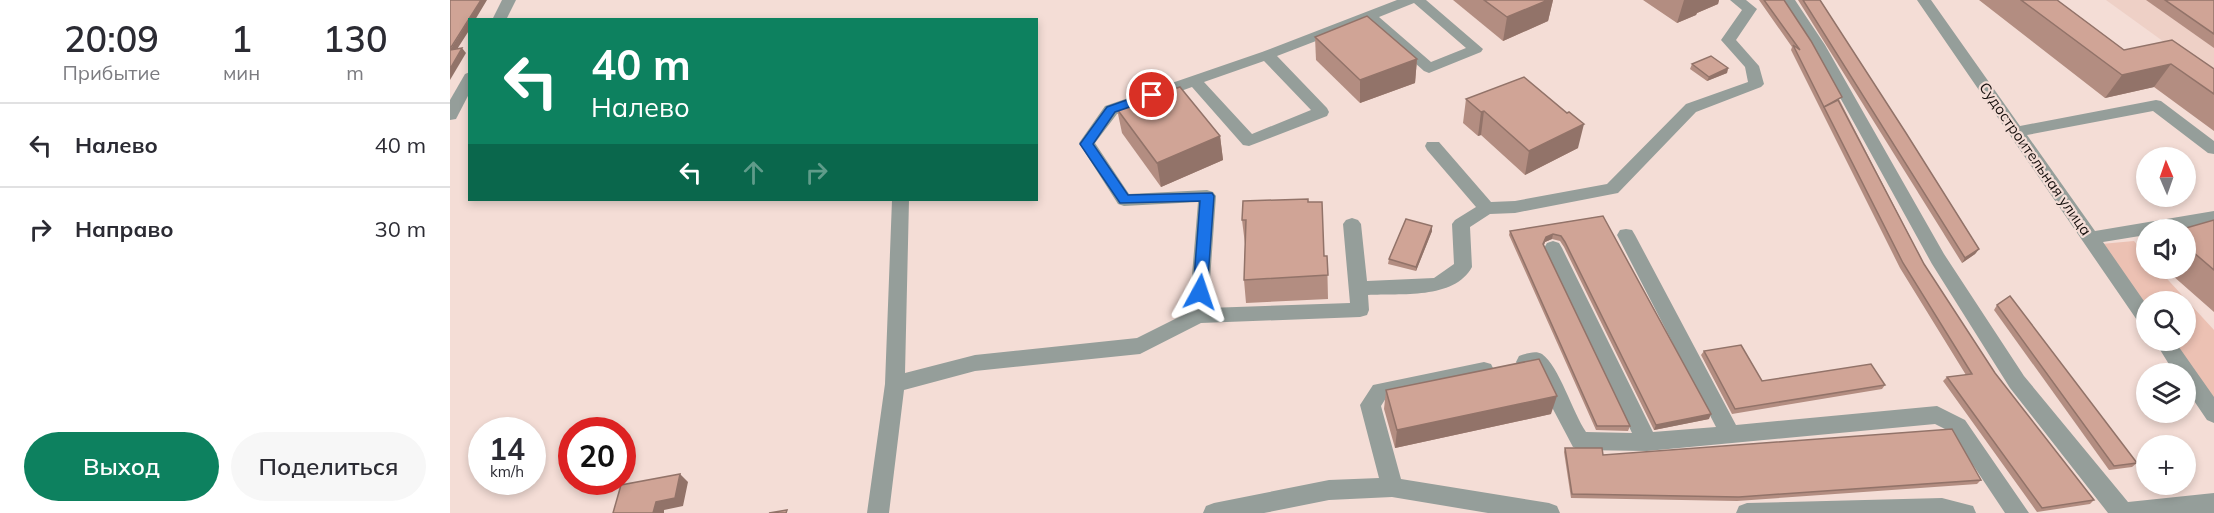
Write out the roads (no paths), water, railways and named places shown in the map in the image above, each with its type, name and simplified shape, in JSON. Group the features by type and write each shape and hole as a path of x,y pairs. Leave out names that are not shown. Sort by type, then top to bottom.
{"street":[{"path":"500,18 509,0"},
{"path":"1198,316 1207,196 1124,200 1087,144 1111,110 1267,55 1410,0"},
{"path":"1370,16 1429,68 1476,49 1418,0"},
{"path":"1358,288 1438,285 1463,267 1461,224 1487,208 1515,207 1612,189 1672,130 1690,108 1756,84 1752,66 1728,40 1750,9 1737,0"},
{"path":"1788,0 1818,45 1938,259 2017,382 2121,513 2214,503"},
{"name":"Судостроительная улица","path":"1924,0 2136,303"},
{"path":"1194,80 1249,141 1321,112 1267,55"},
{"path":"452,108 468,80"},
{"path":"2017,132 2156,105 2214,149"},
{"path":"1433,146 1487,208"},
{"path":"878,513 895,384 900,201"},
{"path":"2091,238 2214,217"},
{"path":"895,384 975,363 1140,346 1198,316 1360,310 1352,224"},
{"path":"1626,235 1730,434"},
{"path":"1553,248 1647,442"},
{"path":"2171,351 2214,414"},
{"path":"1392,487 1370,405 1380,391 1535,360 1547,372 1570,427 1580,441 1647,442 1937,416 1959,426 2018,513"},
{"path":"1214,513 1329,490 1392,487 1549,513"},
{"path":"1747,513 1942,508 1965,513"}]}
